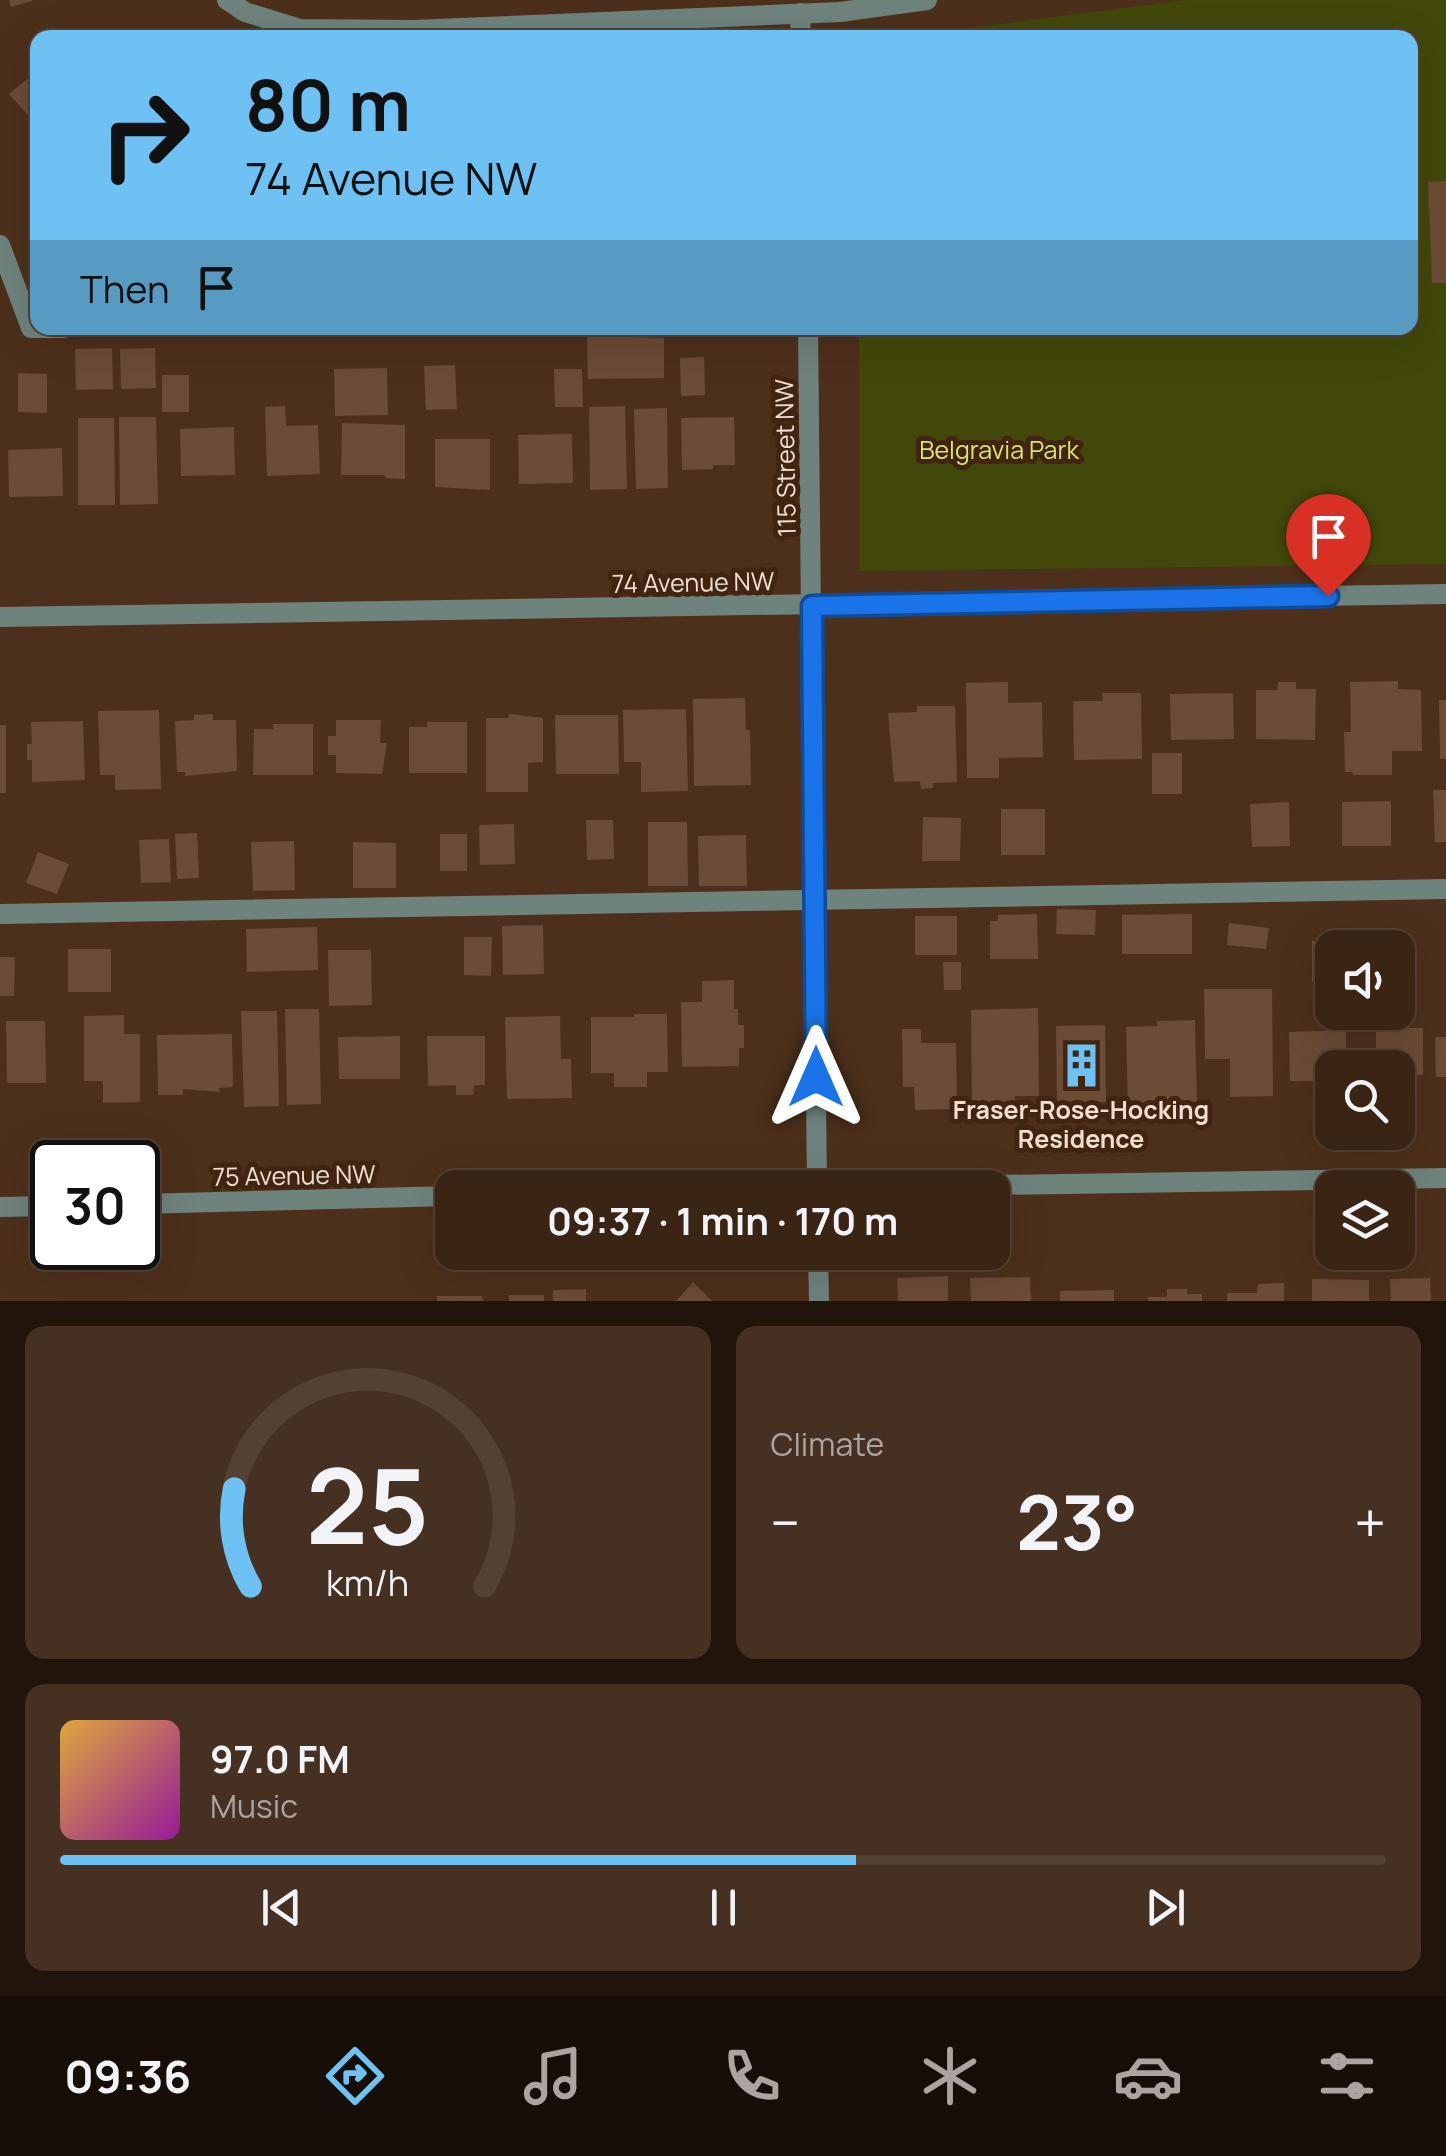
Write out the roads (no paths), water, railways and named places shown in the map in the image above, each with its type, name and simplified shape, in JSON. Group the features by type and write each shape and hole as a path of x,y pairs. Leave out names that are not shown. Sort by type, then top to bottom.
{"street":[{"path":"227,0 244,12 300,28 413,30 840,12 927,0"},
{"path":"800,13 800,30"},
{"path":"0,245 30,325"},
{"name":"115 Street NW","path":"808,335 817,1170"},
{"name":"74 Avenue NW","path":"0,617 1446,594"},
{"path":"0,914 1446,889"},
{"path":"1010,1184 1446,1178"},
{"name":"75 Avenue NW","path":"160,1203 435,1196"},
{"path":"0,1207 30,1206"},
{"path":"818,1270 819,1301"}],"place":[{"name":"Fraser-Rose-Hocking Residence","path":"1081,1065"}],"park label":[{"name":"Belgravia Park","path":"999,449"}]}
